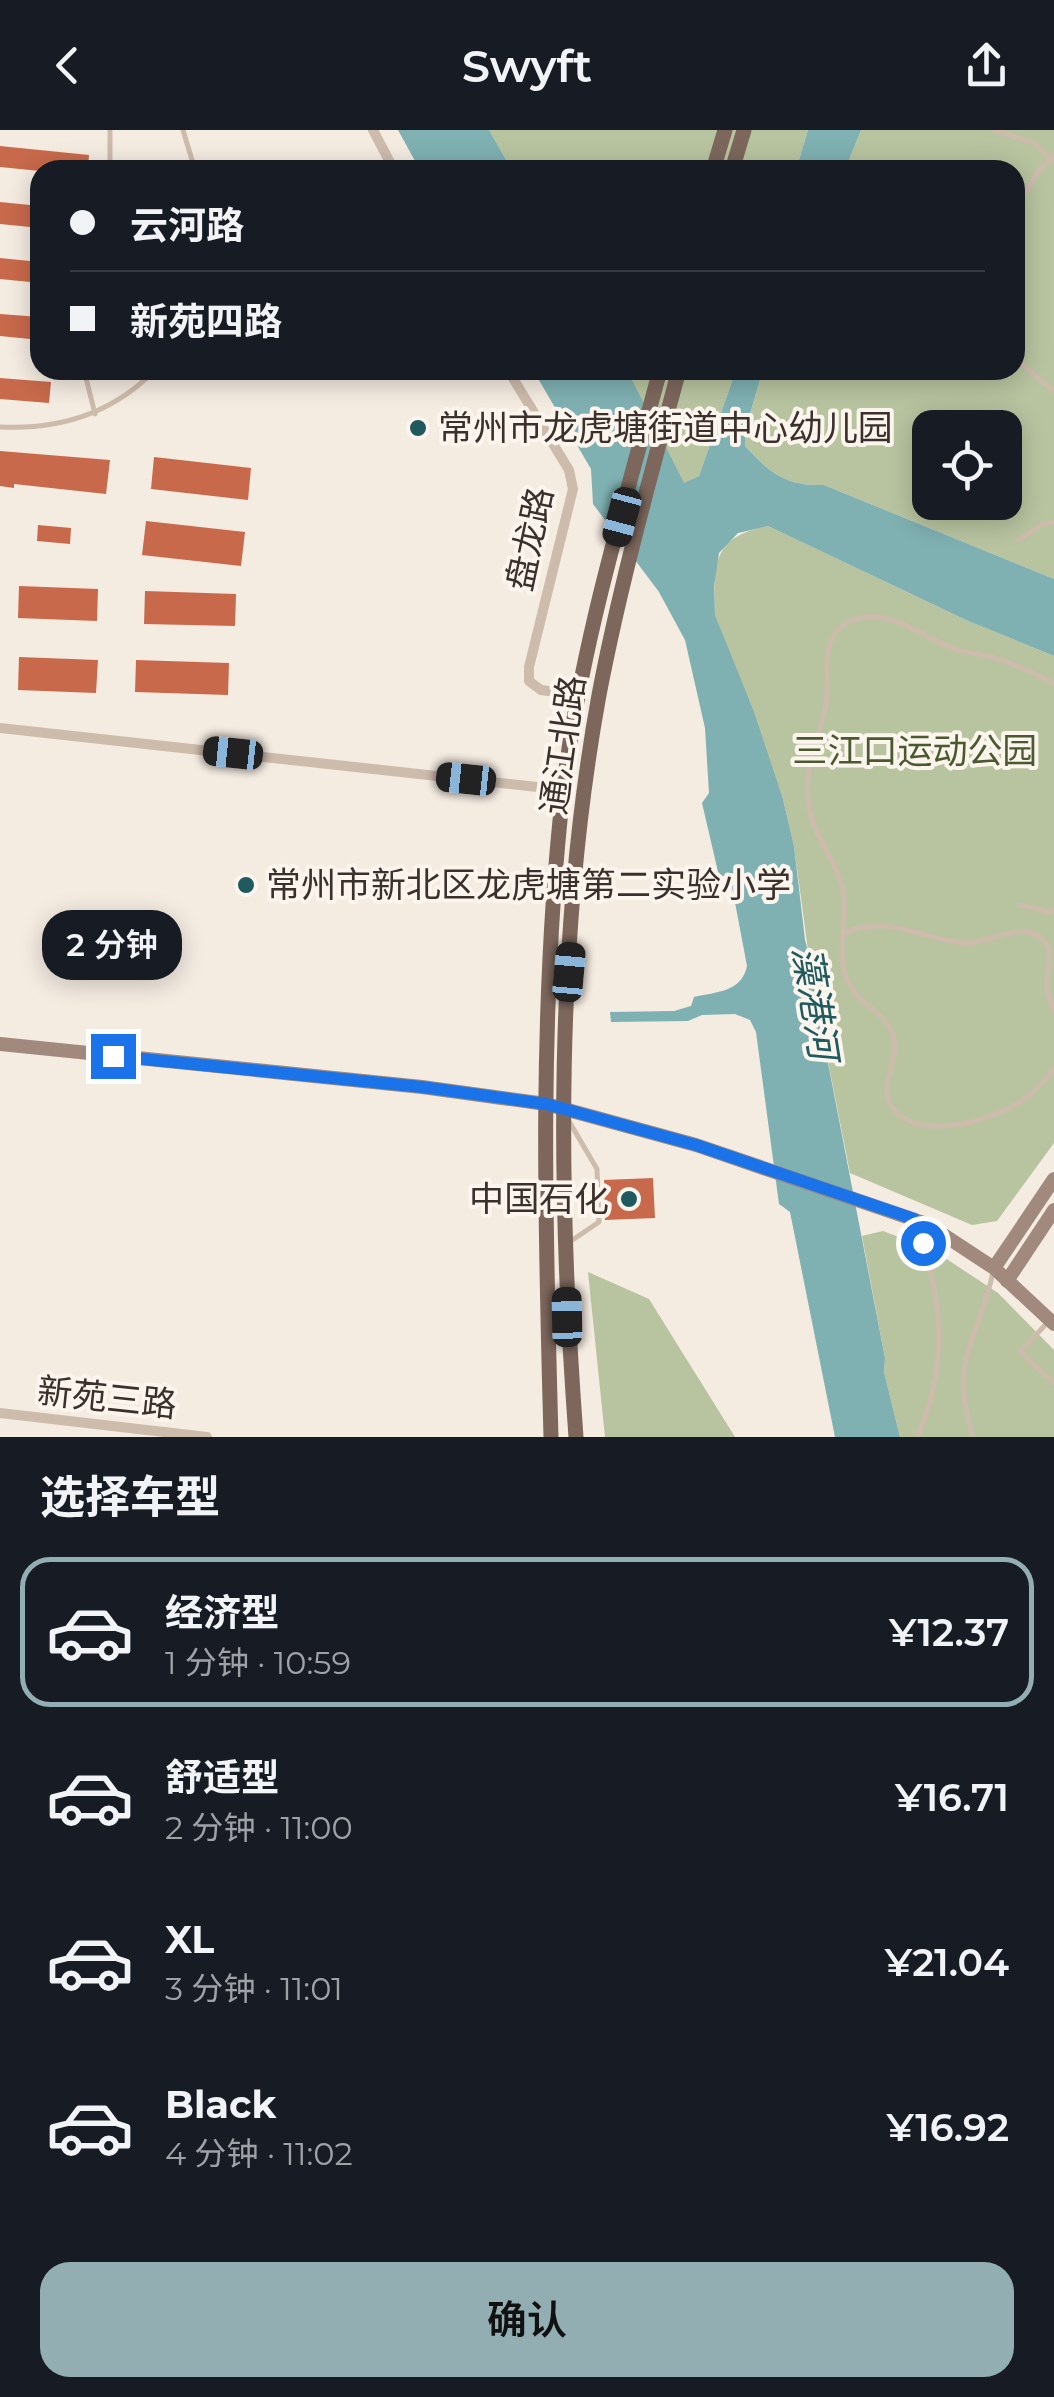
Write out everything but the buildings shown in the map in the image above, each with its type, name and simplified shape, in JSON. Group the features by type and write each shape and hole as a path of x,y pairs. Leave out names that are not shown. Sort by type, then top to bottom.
{"main road":[{"path":"716,160 724,130"},
{"path":"735,160 744,130"},
{"name":"通江北路","path":"550,1437 546,1104 549,969 564,790 580,695 612,553 657,380"},
{"name":"通江北路","path":"576,1437 562,1110 584,798 599,697 625,575 676,380"}],"street":[{"path":"373,130 389,160"},
{"name":"盘龙路","path":"514,380 569,470 574,489 529,667 529,681 542,690 580,695"},
{"path":"0,728 564,790"},
{"path":"0,1044 422,1087 546,1104 696,1145 927,1224 994,1268 1052,1322"},
{"path":"994,1268 1054,1179"},
{"path":"1007,1281 1054,1210"},
{"name":"新苑三路","path":"0,1414 207,1437"}],"lane":[{"path":"110,130 110,160"},
{"path":"183,130 192,160"},
{"path":"994,130 1036,144 1053,158 1038,170 1025,193"},
{"path":"1025,367 1054,391"},
{"path":"86,380 95,414"},
{"path":"0,427 40,426 95,414 144,380"},
{"path":"1018,540 1054,522"},
{"path":"1054,684 1022,667 930,640 904,624 880,617 862,617 845,623 833,636 829,651 827,704 806,782 813,823 843,888 844,970 860,1001 891,1029 896,1048 886,1083 893,1109 906,1120 923,1125 956,1124 1000,1113 1042,1085 1054,1068"},
{"path":"1021,905 1054,909"},
{"path":"844,933 872,924 891,924 946,941 972,944 1019,931 1036,935 1046,942 1050,954 1046,988 1054,1011"},
{"path":"562,1110 596,1169 599,1222 566,1245"},
{"path":"914,1219 932,1267 939,1322 938,1373 928,1414 917,1437"},
{"path":"973,1437 963,1405 962,1368 988,1297 994,1268"},
{"path":"1052,1322 1020,1352 1054,1384"}],"green space":[{"path":"489,130 808,130 799,160 506,160"},
{"path":"861,130 1054,130 1054,579 824,485 789,480 771,471 745,446 746,427 760,380 1025,380 1025,160 849,160"},
{"path":"632,380 733,380 699,476 683,484"},
{"name":"三江口运动公园","path":"768,526 966,620 1054,656 1054,1143 997,1221 972,1225 850,1173 812,980 794,846 783,799 715,615 716,567 720,556 736,537"},
{"path":"883,1231 933,1250 998,1293 1054,1350 1054,1437 900,1437 884,1372 885,1358 862,1236"},
{"path":"588,1272 649,1299 735,1437 605,1437"}],"water":[{"path":"398,130 489,130 506,160 414,160"},
{"path":"808,130 861,130 849,160 799,160"},
{"name":"藻港河","path":"539,380 632,380 684,483 699,476 733,380 760,380 746,427 745,446 771,471 799,483 824,485 1054,579 1054,656 966,620 768,526 738,533 719,553 715,615 754,712 794,846 812,980 885,1358 884,1372 900,1437 835,1437 790,1212 779,1204 756,1032 750,1020 735,1014 702,1015 688,1021 611,1022 610,1012 674,1011 691,1006 694,997 734,986 747,966 730,876 719,876 702,803 709,793 705,728 685,640 659,592 593,504 591,469"}],"place":[{"name":"常州市龙虎塘街道中心幼儿园","path":"418,428"},
{"name":"常州市新北区龙虎塘第二实验小学","path":"246,885"},
{"name":"中国石化","path":"629,1199"}],"route":[{"path":"113,1056 422,1087 546,1104 696,1145 874,1204 914,1219 923,1243"}]}
